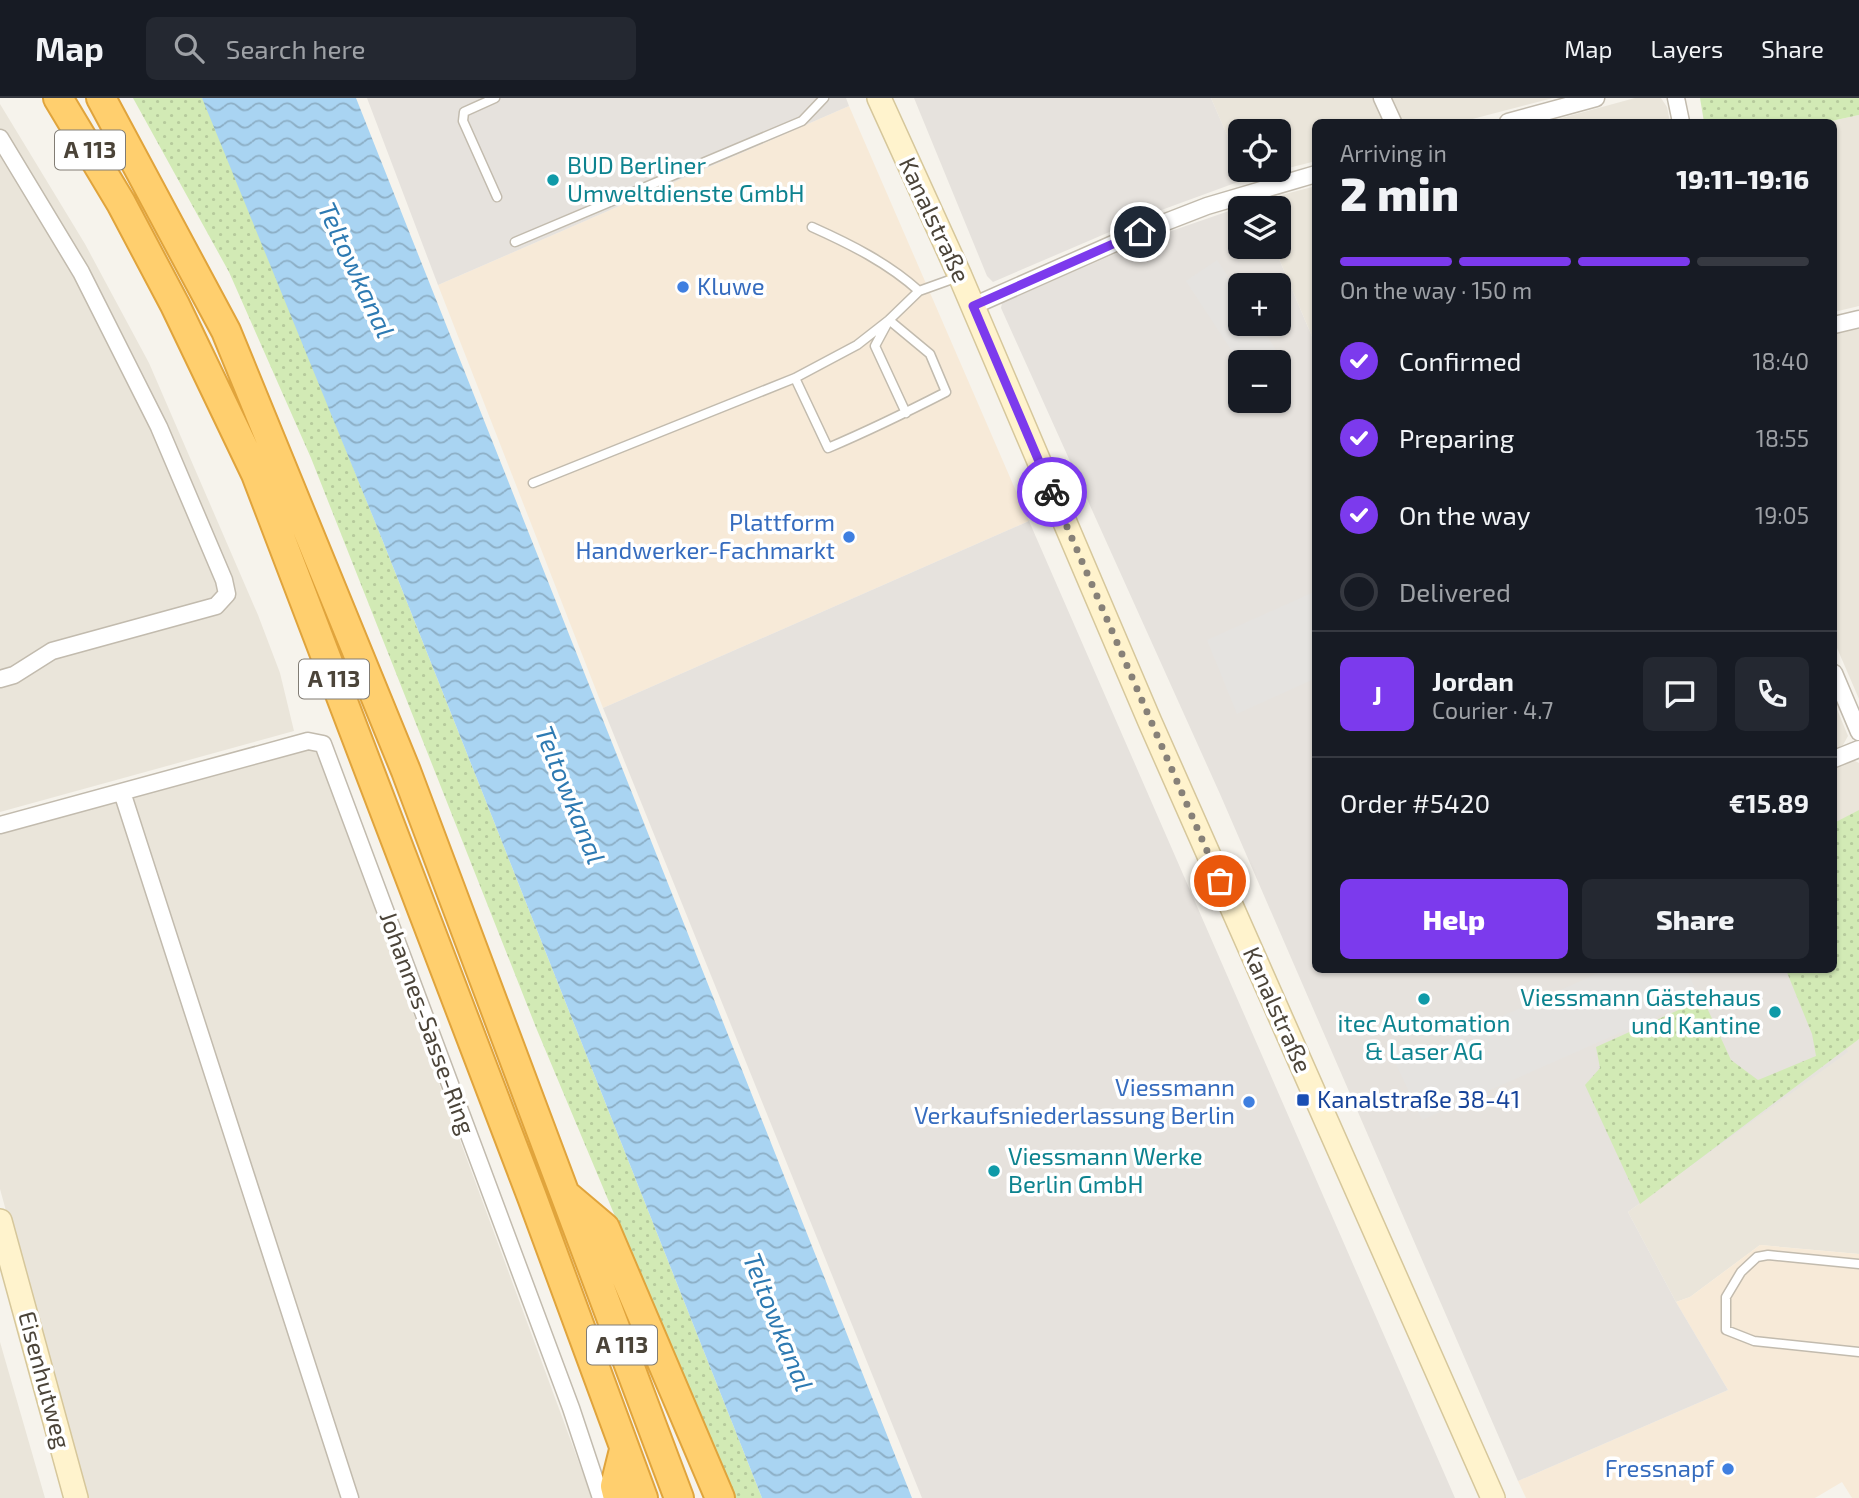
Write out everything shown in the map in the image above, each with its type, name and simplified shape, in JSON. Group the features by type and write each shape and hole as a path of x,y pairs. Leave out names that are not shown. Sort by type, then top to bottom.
{"highway":[{"name":"A 113","path":"58,98 121,203 175,305 256,474 643,1498"},
{"name":"A 113","path":"101,98 226,331 406,771 679,1498"},
{"path":"564,1193 605,1228 720,1498"},
{"path":"618,1498 615,1486 624,1450"}],"street":[{"name":"Kanalstraße","path":"879,98 973,306 1154,733 1493,1498"},
{"path":"1382,98 1392,119"},
{"path":"1519,119 1596,98"},
{"path":"1676,98 1680,119"},
{"path":"0,138 81,272 159,427 224,580 227,594 216,606 52,651 14,675 0,679"},
{"path":"973,306 1184,215 1263,188 1312,175"},
{"path":"1837,324 1859,319"},
{"path":"1837,680 1859,732"},
{"name":"Johannes-Sasse-Ring","path":"0,825 308,741 323,744 571,1408 601,1498"},
{"path":"1837,758 1859,748"},
{"path":"122,792 350,1498"},
{"name":"Eisenhutweg","path":"0,1221 76,1498"}],"lane":[{"path":"495,98 464,112 463,121 497,197"},
{"path":"515,242 802,121 824,98"},
{"path":"812,227 897,272 919,291"},
{"path":"533,483 795,378 857,345 889,320 919,291 960,276"},
{"path":"889,320 875,346 906,413"},
{"path":"795,378 828,448 946,392 930,354 889,320"},
{"path":"1859,1264 1768,1255 1756,1257 1741,1272 1726,1297 1726,1330 1754,1341 1859,1352"}],"shaded area":[{"path":"367,98 846,98 849,106 438,285"},
{"path":"914,98 1211,98 1228,137 1228,182 1238,182 1156,212 993,282 987,276"},
{"path":"1211,98 1374,98 1384,119 1312,119 1312,162 1291,167 1291,119 1228,119 1228,138"},
{"path":"1391,98 1553,98 1472,119 1401,119"},
{"path":"1635,98 1661,98 1667,107 1669,119 1558,119"},
{"path":"0,104 85,244 149,363 258,615 280,673 294,731 0,812"},
{"path":"849,106 1029,521 603,708 438,285"},
{"path":"1859,115 1859,306 1837,311 1837,120"},
{"path":"1312,187 1312,337 1291,287 1291,273 1285,273 1279,259 1291,259 1291,196 1278,196"},
{"path":"1228,211 1228,259 1279,259 1285,273 1228,273 1228,336 1291,336 1291,287 1312,337 1312,973 1808,973 1848,1052 1628,1212 1676,1302 1728,1390 1518,1481 1220,794 1001,308 1002,303 1151,238"},
{"path":"1217,260 1228,276 1228,336 1267,336 1276,350 1231,350 1186,281"},
{"path":"1859,327 1859,699 1837,648 1837,332"},
{"path":"1029,521 1455,1498 922,1498 603,708"},
{"path":"1312,593 1312,680 1237,714 1207,640"},
{"path":"1837,709 1848,736 1843,745 1837,748"},
{"path":"310,748 317,753 592,1498 356,1498 128,797"},
{"path":"1853,760 1859,763 1859,1254 1760,1245 1690,1297 1676,1302 1628,1212 1847,1052 1808,973 1837,973 1837,766"},
{"path":"109,801 118,802 346,1498 85,1498 0,1189 0,830"},
{"path":"1598,973 1688,973 1699,998 1422,1120 1396,1064"},
{"path":"1760,1245 1859,1254 1859,1498 1852,1498 1842,1482 1815,1498 1526,1498 1518,1481 1728,1390 1676,1302 1690,1297"},
{"path":"0,1342 45,1498 0,1498"}],"green space":[{"path":"133,98 202,98 208,108 762,1498 733,1498 537,1030 311,458 229,272"},
{"path":"1700,98 1859,98 1859,115 1837,120 1704,119"},
{"path":"1859,810 1859,1039 1640,1204 1585,1085 1600,1068 1596,1047 1703,999 1731,1060 1758,1080 1816,1056 1812,1034 1787,973 1837,973 1837,821"}],"water":[{"name":"Teltowkanal","path":"202,98 356,98 912,1498 762,1498 382,539"}],"way so far":[{"path":"1052,492 1220,881"}],"place":[{"name":"BUD Berliner Umweltdienste GmbH","path":"553,180"},
{"name":"Kluwe","path":"683,287"},
{"name":"Plattform Handwerker-Fachmarkt","path":"849,537"},
{"name":"itec Automation & Laser AG","path":"1424,999"},
{"name":"Viessmann Gästehaus und Kantine","path":"1775,1012"},
{"name":"Kanalstraße 38-41","path":"1303,1100"},
{"name":"Viessmann Verkaufsniederlassung Berlin","path":"1249,1102"},
{"name":"Viessmann Werke Berlin GmbH","path":"994,1171"},
{"name":"Fressnapf","path":"1728,1469"}],"route":[{"path":"1052,492 973,306 1140,232"}]}
